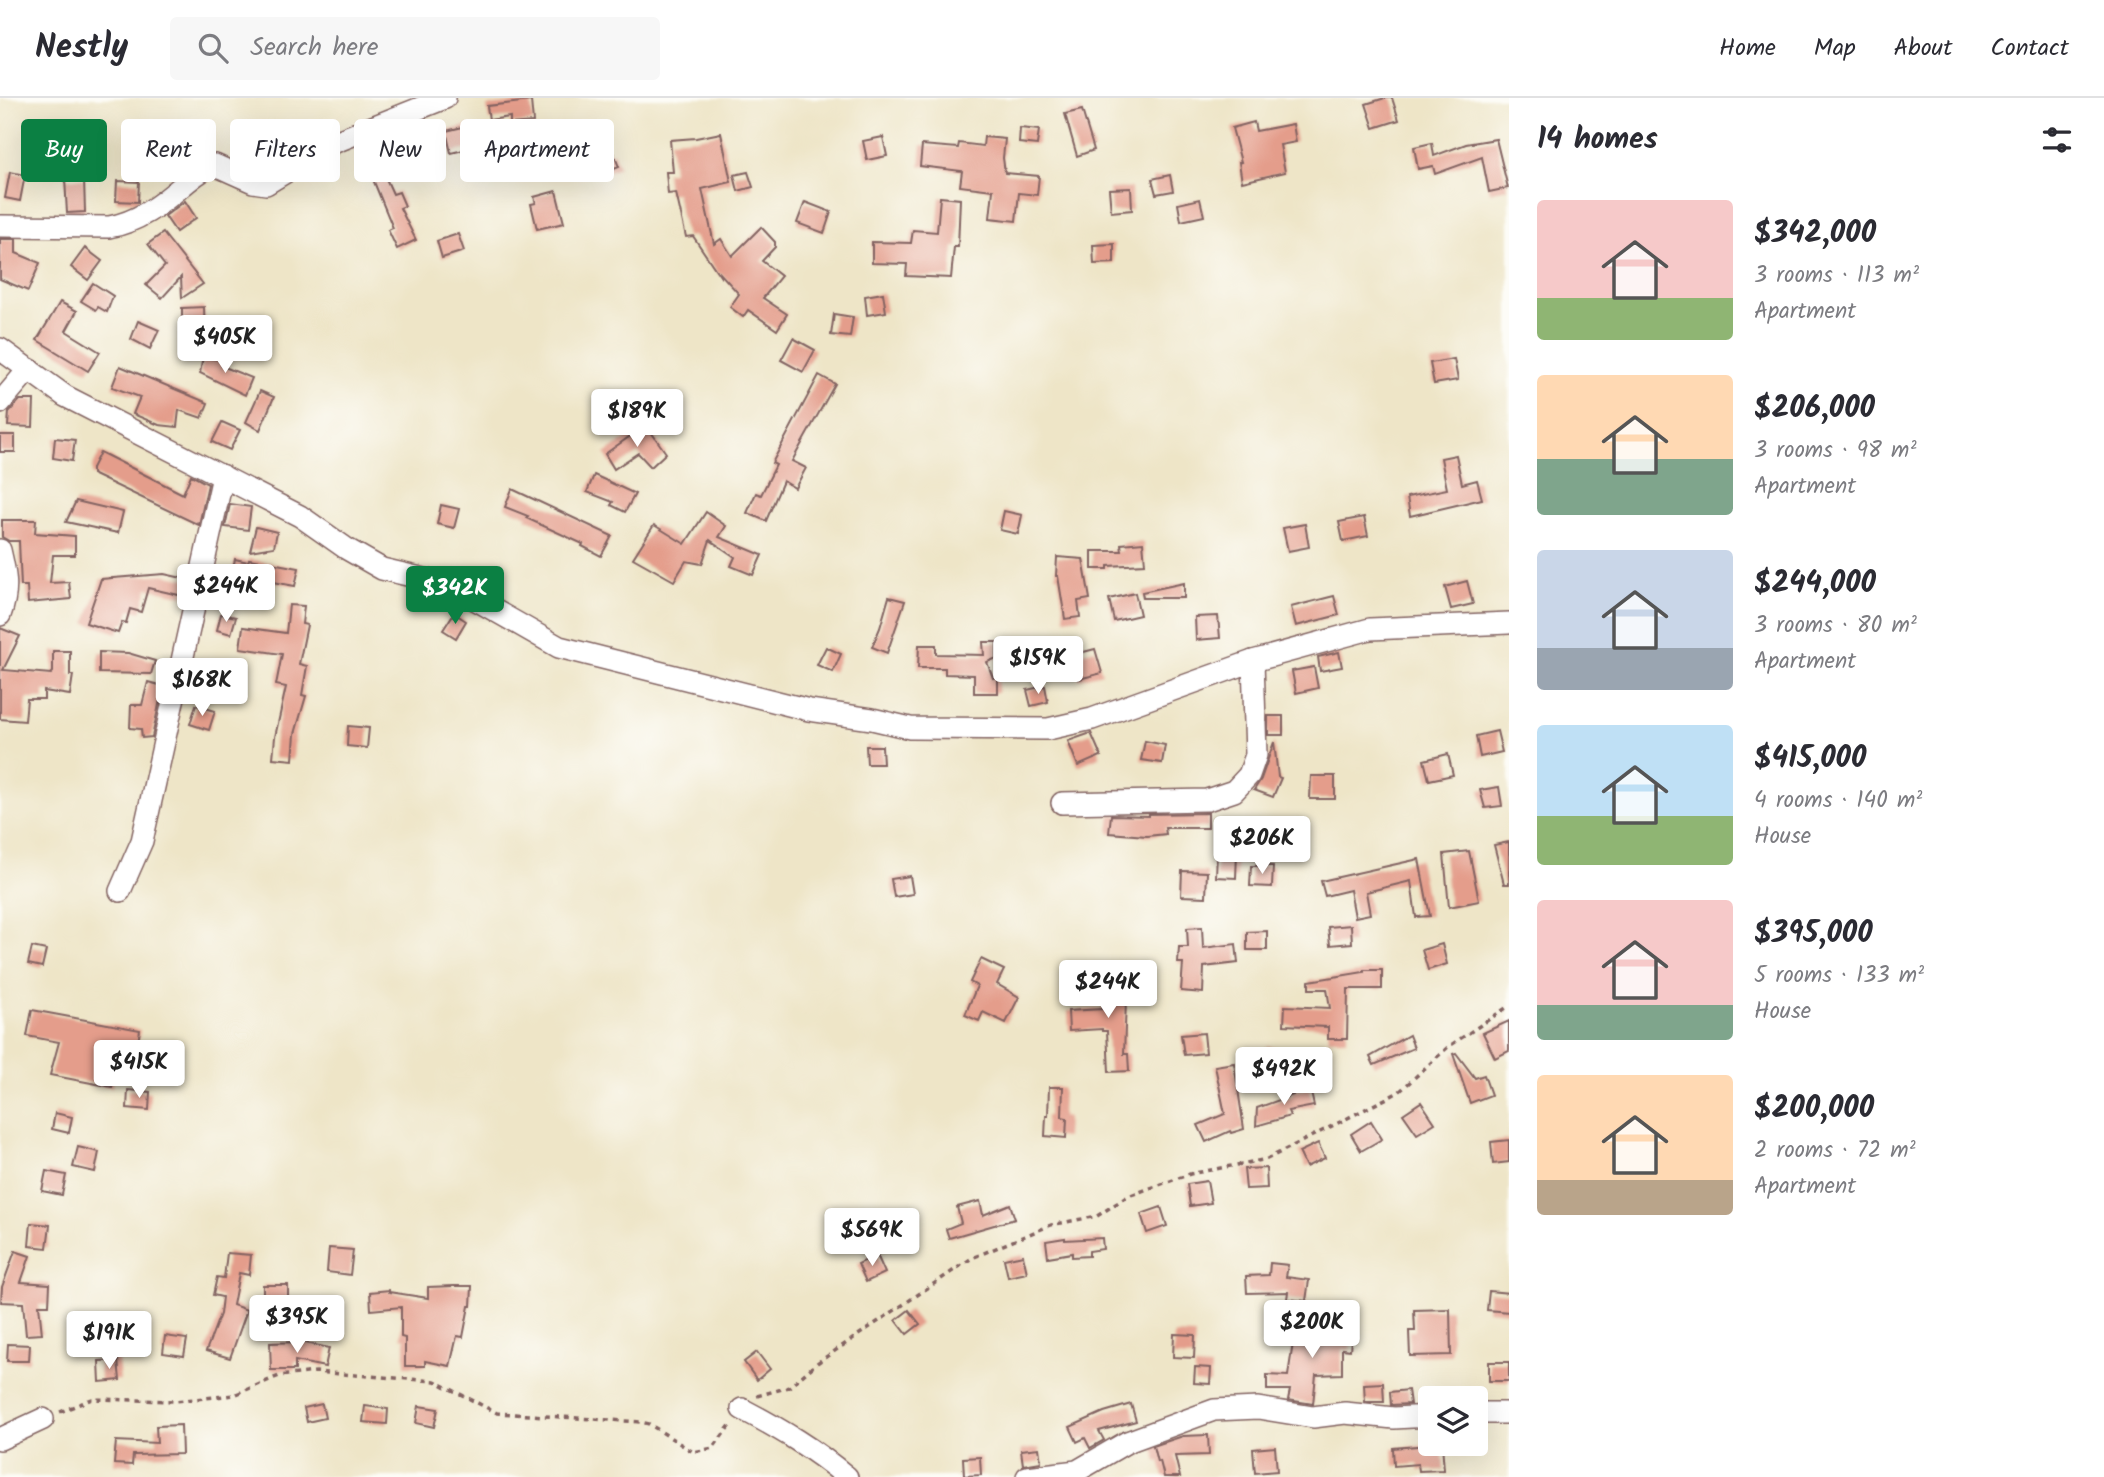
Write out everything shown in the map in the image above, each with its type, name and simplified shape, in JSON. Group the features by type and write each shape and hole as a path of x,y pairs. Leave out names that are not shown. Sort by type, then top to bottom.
{"street":[{"path":"0,226 122,225 160,205 203,170 215,165 253,182 266,184 335,142 444,98"},
{"path":"0,349 65,396 300,516 347,549 382,569 450,585 559,647 809,710 910,728 1048,729 1093,719 1253,661 1370,629 1509,623"},
{"path":"0,403 30,369"},
{"path":"120,891 142,842 223,476"},
{"path":"0,550 6,597 0,615"},
{"path":"1062,803 1207,800 1234,791 1249,775 1256,755 1253,661"},
{"path":"1027,1477 1077,1471 1127,1442 1214,1410 1258,1408 1313,1417 1345,1413 1394,1418 1418,1417"},
{"path":"743,1409 820,1453 847,1477"},
{"path":"1488,1412 1509,1413"},
{"path":"0,1439 43,1419"}],"path":[{"path":"43,1419 92,1399 176,1401 234,1395 279,1376 316,1372 435,1381 497,1413 641,1422 649,1424 693,1452 712,1448 753,1397 789,1387 817,1363 972,1258 1051,1225 1097,1216 1128,1196 1178,1179 1277,1155 1399,1091 1448,1047 1509,1006"}],"building":[{"path":"1392,98 1399,120 1374,128 1366,104"},
{"path":"531,101 533,119 489,119 487,106"},
{"path":"1082,110 1094,150 1077,156 1065,114"},
{"path":"1254,122 1256,131 1293,124 1296,142 1280,145 1285,172 1242,182 1241,162 1232,128"},
{"path":"460,128 460,151 451,153 446,131"},
{"path":"1020,128 1039,130 1037,145 1019,143"},
{"path":"721,133 731,182 702,189 714,244 721,239 732,256 761,227 775,242 775,247 762,261 781,276 763,298 787,314 777,330 748,310 743,317 730,307 739,294 720,273 720,276 693,236 686,237 676,193 668,194 666,172 673,172 670,140"},
{"path":"883,137 887,156 867,160 863,141"},
{"path":"984,137 1005,139 1005,173 1039,176 1037,195 1019,193 1016,221 990,218 993,190 960,186 962,171 920,166 922,145 958,148 959,143 983,146"},
{"path":"1496,139 1508,188 1489,192 1482,157 1435,174 1433,166 1418,169 1414,147 1432,143 1434,156 1466,144"},
{"path":"614,154 619,167 614,169"},
{"path":"10,172 21,174 21,182 24,182 20,201 5,198"},
{"path":"748,172 753,187 738,191 734,175"},
{"path":"1170,175 1173,191 1156,194 1152,179"},
{"path":"117,181 139,182 138,202 116,201"},
{"path":"65,182 84,182 85,212 67,213"},
{"path":"374,182 388,182 393,194 399,192 405,206 400,208 416,240 397,249 388,230 393,228"},
{"path":"1131,188 1132,210 1111,212 1109,189"},
{"path":"556,191 564,223 537,229 531,204 536,203 534,197"},
{"path":"940,197 960,199 958,247 954,247 951,278 906,276 907,264 872,263 872,242 911,243 913,230 937,232"},
{"path":"1200,199 1204,216 1181,221 1178,204"},
{"path":"185,201 196,218 176,232 165,216"},
{"path":"805,202 831,212 824,233 797,223"},
{"path":"163,233 203,284 182,298 181,277 162,298 146,285 165,266 148,244"},
{"path":"458,234 464,251 442,258 437,241"},
{"path":"0,239 16,239 16,253 40,263 28,291 0,279"},
{"path":"1114,244 1114,263 1094,264 1093,245"},
{"path":"85,248 102,261 88,280 71,267"},
{"path":"93,283 113,296 107,312 98,307 96,310 81,301"},
{"path":"883,293 886,312 867,315 865,296"},
{"path":"60,302 77,311 66,331 100,352 88,371 37,340"},
{"path":"204,307 205,339 182,318 182,308"},
{"path":"834,314 853,317 850,337 831,335"},
{"path":"138,321 159,330 150,349 131,339"},
{"path":"793,338 815,350 803,372 781,360"},
{"path":"203,357 223,360 222,366 252,378 245,395 200,373"},
{"path":"1454,359 1458,380 1434,384 1430,363"},
{"path":"120,366 208,403 202,418 179,410 177,427 159,425 133,414 140,397 112,387"},
{"path":"819,375 835,384 792,461 806,468 795,488 783,481 766,521 747,513 756,493 761,495 776,465 772,463"},
{"path":"260,391 274,397 260,430 246,422"},
{"path":"20,400 34,400 33,427 8,426 9,412"},
{"path":"222,422 240,430 230,450 212,442"},
{"path":"646,425 666,453 651,467 638,453 614,469 605,454"},
{"path":"0,435 15,435 15,452 0,452"},
{"path":"55,438 75,440 72,461 53,458"},
{"path":"100,452 183,494 191,475 208,484 199,525 92,474"},
{"path":"1456,455 1462,484 1477,480 1482,499 1410,516 1407,497 1447,489 1441,458"},
{"path":"594,475 635,494 625,512 611,505 613,502 587,492"},
{"path":"512,489 612,536 601,556 582,546 583,544 505,507"},
{"path":"76,501 123,512 118,533 66,522"},
{"path":"230,504 251,507 248,530 225,527"},
{"path":"441,505 459,509 454,528 437,524"},
{"path":"1004,511 1022,515 1018,534 1000,530"},
{"path":"706,512 726,526 719,537 762,555 753,575 731,566 735,557 710,540 702,564 686,561 674,581 633,558 654,525 685,544"},
{"path":"1364,517 1368,536 1343,541 1339,522"},
{"path":"2,520 36,520 35,533 75,536 75,555 53,555 50,583 69,582 71,599 28,603 27,586 21,586 19,541 9,541 2,537"},
{"path":"1305,524 1309,547 1288,551 1283,528"},
{"path":"256,527 277,532 274,547 250,551"},
{"path":"1143,542 1145,564 1092,569 1092,551 1122,551 1121,544"},
{"path":"1057,557 1083,559 1090,599 1078,601 1080,617 1065,619 1056,576"},
{"path":"235,559 299,568 295,586 251,578 250,582 231,578"},
{"path":"164,574 187,579 183,596 148,588 141,612 130,609 126,623 122,622 118,633 86,623 101,579"},
{"path":"1467,581 1473,604 1451,609 1445,587"},
{"path":"1184,583 1184,598 1143,598 1142,592"},
{"path":"1135,593 1140,615 1114,621 1109,599"},
{"path":"1334,596 1339,615 1296,626 1291,607"},
{"path":"889,597 905,601 887,653 872,647"},
{"path":"289,605 304,606 302,624 307,625 299,664 307,666 302,695 306,696 295,734 293,760 273,758 286,687 276,685 282,654 240,648 243,627 286,633"},
{"path":"454,613 466,621 456,638 443,630"},
{"path":"221,614 236,617 231,634 217,630"},
{"path":"1218,616 1220,638 1196,640 1195,617"},
{"path":"0,628 20,636 3,670 51,674 53,651 70,651 70,675 73,675 70,695 44,691 44,699 27,699 25,721 0,719"},
{"path":"983,642 997,642 997,658 987,662 993,678 998,677 998,693 974,693 974,675 945,674 945,668 918,668 919,645 936,645 936,654 984,655"},
{"path":"826,647 841,654 833,672 817,665"},
{"path":"1095,649 1102,673 1079,679 1072,655"},
{"path":"99,652 128,653 155,661 151,674 99,673"},
{"path":"1339,652 1342,667 1320,671 1318,657"},
{"path":"1314,667 1318,688 1296,693 1292,671"},
{"path":"148,682 163,686 152,737 142,738 141,729 130,728 131,705 142,705"},
{"path":"1045,686 1048,702 1031,706 1027,690"},
{"path":"196,705 215,711 209,730 190,724"},
{"path":"1268,716 1283,716 1283,735 1268,735"},
{"path":"348,726 369,728 367,748 347,746"},
{"path":"1497,731 1502,752 1480,757 1476,736"},
{"path":"1091,733 1101,756 1078,766 1068,741"},
{"path":"1145,741 1165,745 1162,763 1141,760"},
{"path":"1274,742 1278,777 1281,778 1273,797 1254,790 1261,779"},
{"path":"866,746 882,746 883,764 867,764"},
{"path":"1448,754 1453,775 1429,780 1424,760"},
{"path":"1311,776 1335,776 1335,799 1310,799"},
{"path":"1499,787 1502,806 1485,808 1480,790"},
{"path":"1208,813 1208,828 1165,828 1166,834 1147,836 1109,833 1111,815"},
{"path":"1265,825 1286,825 1286,845 1265,845"},
{"path":"1509,842 1509,884 1504,884 1494,845"},
{"path":"1469,851 1479,901 1449,907 1444,854"},
{"path":"1217,852 1237,853 1236,878 1216,877"},
{"path":"1419,859 1430,916 1416,917 1411,881 1366,892 1370,914 1355,917 1350,890 1325,896 1321,881"},
{"path":"1251,866 1273,866 1272,887 1250,886"},
{"path":"1182,871 1207,872 1206,897 1181,896"},
{"path":"910,876 913,894 894,897 891,879"},
{"path":"1351,925 1352,943 1330,945 1328,927"},
{"path":"1202,927 1203,948 1236,944 1238,963 1204,967 1203,993 1181,991 1183,963 1178,963 1179,947 1188,947 1187,928"},
{"path":"1267,931 1267,950 1247,950 1247,932"},
{"path":"1442,944 1447,964 1428,970 1422,950"},
{"path":"32,947 46,950 42,967 28,964"},
{"path":"981,959 1004,970 997,984 1019,997 1006,1023 983,1012 979,1021 965,1015 977,986 970,982"},
{"path":"1364,970 1382,970 1382,989 1348,989 1347,1039 1328,1039 1328,1027 1284,1025 1285,1006 1330,1008 1327,989 1309,989 1309,981"},
{"path":"1107,971 1127,973 1124,1054 1128,1054 1129,1071 1109,1072 1107,1031 1069,1031 1068,1011 1103,1009"},
{"path":"32,1010 140,1030 136,1055 118,1052 112,1087 50,1075 59,1042 27,1036"},
{"path":"1509,1021 1509,1051 1495,1058 1483,1033"},
{"path":"1204,1033 1206,1053 1184,1055 1181,1035"},
{"path":"1409,1035 1414,1048 1374,1065 1370,1057"},
{"path":"1267,1046 1287,1049 1285,1067 1265,1064"},
{"path":"1456,1053 1475,1078 1484,1075 1491,1095 1470,1103 1453,1054"},
{"path":"1234,1063 1244,1129 1231,1133 1230,1131 1206,1142 1198,1125 1225,1114 1215,1066"},
{"path":"1049,1087 1063,1087 1062,1117 1067,1118 1066,1138 1045,1136"},
{"path":"1310,1088 1314,1106 1288,1111 1290,1116 1256,1126 1257,1108 1293,1095 1293,1091"},
{"path":"128,1090 150,1092 149,1110 127,1108"},
{"path":"1421,1102 1435,1123 1417,1134 1403,1114"},
{"path":"55,1113 72,1117 69,1133 52,1129"},
{"path":"1371,1121 1382,1139 1361,1151 1351,1134"},
{"path":"1509,1140 1509,1162 1493,1164 1491,1142"},
{"path":"1318,1143 1325,1158 1306,1167 1299,1152"},
{"path":"78,1147 99,1152 95,1172 73,1167"},
{"path":"1266,1168 1267,1188 1246,1189 1244,1169"},
{"path":"46,1171 66,1175 62,1195 42,1191"},
{"path":"1207,1181 1211,1203 1190,1206 1187,1184"},
{"path":"980,1201 983,1215 1010,1204 1015,1219 949,1238 946,1229 961,1223 957,1207"},
{"path":"1161,1207 1167,1226 1147,1233 1141,1214"},
{"path":"31,1223 50,1225 47,1248 29,1246"},
{"path":"1102,1238 1103,1249 1089,1251 1089,1256 1072,1257 1072,1253 1048,1257 1046,1241"},
{"path":"329,1248 353,1250 350,1275 327,1272"},
{"path":"15,1251 30,1256 21,1282 50,1284 49,1305 39,1305 42,1334 26,1335 23,1303 1,1302 2,1287"},
{"path":"227,1253 251,1255 249,1275 239,1273 233,1305 247,1310 230,1358 206,1351 220,1314 222,1297 213,1295 217,1277 224,1278"},
{"path":"877,1255 885,1273 866,1282 858,1264"},
{"path":"1023,1255 1027,1273 1008,1277 1004,1259"},
{"path":"1270,1263 1288,1265 1286,1277 1309,1280 1306,1301 1287,1299 1288,1292 1247,1293 1246,1276 1269,1275"},
{"path":"263,1285 288,1285 288,1312 263,1312"},
{"path":"472,1286 471,1306 463,1337 457,1336 450,1366 425,1361 425,1366 405,1366 401,1307 371,1310 370,1292 389,1290 428,1298 428,1287"},
{"path":"1489,1291 1509,1293 1509,1312 1487,1310"},
{"path":"1450,1309 1451,1355 1410,1356 1409,1331 1415,1331 1414,1310"},
{"path":"909,1310 920,1324 907,1334 896,1320"},
{"path":"1296,1323 1352,1331 1350,1350 1342,1349 1342,1374 1316,1375 1313,1404 1288,1400 1290,1390 1267,1390 1267,1375 1288,1376"},
{"path":"1174,1334 1195,1335 1194,1358 1173,1357"},
{"path":"165,1336 187,1339 184,1356 163,1353"},
{"path":"301,1342 329,1348 325,1367 295,1361 295,1370 271,1370 270,1343"},
{"path":"8,1344 30,1345 29,1361 7,1361"},
{"path":"757,1352 770,1369 757,1380 744,1362"},
{"path":"118,1360 120,1380 100,1382 99,1361"},
{"path":"1489,1362 1509,1362 1509,1381 1489,1381"},
{"path":"1195,1367 1211,1368 1210,1384 1194,1383"},
{"path":"1383,1383 1384,1402 1365,1402 1364,1384"},
{"path":"1408,1390 1410,1404 1391,1405 1390,1392"},
{"path":"322,1404 325,1418 307,1422 304,1408"},
{"path":"1131,1404 1136,1421 1099,1431 1104,1440 1090,1448 1085,1438 1077,1442 1070,1427"},
{"path":"365,1406 388,1409 387,1424 363,1422"},
{"path":"419,1406 438,1409 434,1427 416,1423"},
{"path":"181,1425 182,1454 133,1455 132,1465 114,1464 116,1441 157,1443 156,1426"},
{"path":"1208,1435 1209,1455 1175,1456 1180,1477 1164,1477 1153,1446 1183,1436"},
{"path":"1418,1446 1418,1456 1443,1456 1444,1470 1419,1471 1418,1464 1394,1466 1393,1448"},
{"path":"1275,1447 1277,1471 1255,1473 1253,1449"},
{"path":"1039,1448 1041,1462 1023,1465 1021,1450"},
{"path":"980,1457 981,1475 964,1476 963,1458"}]}
